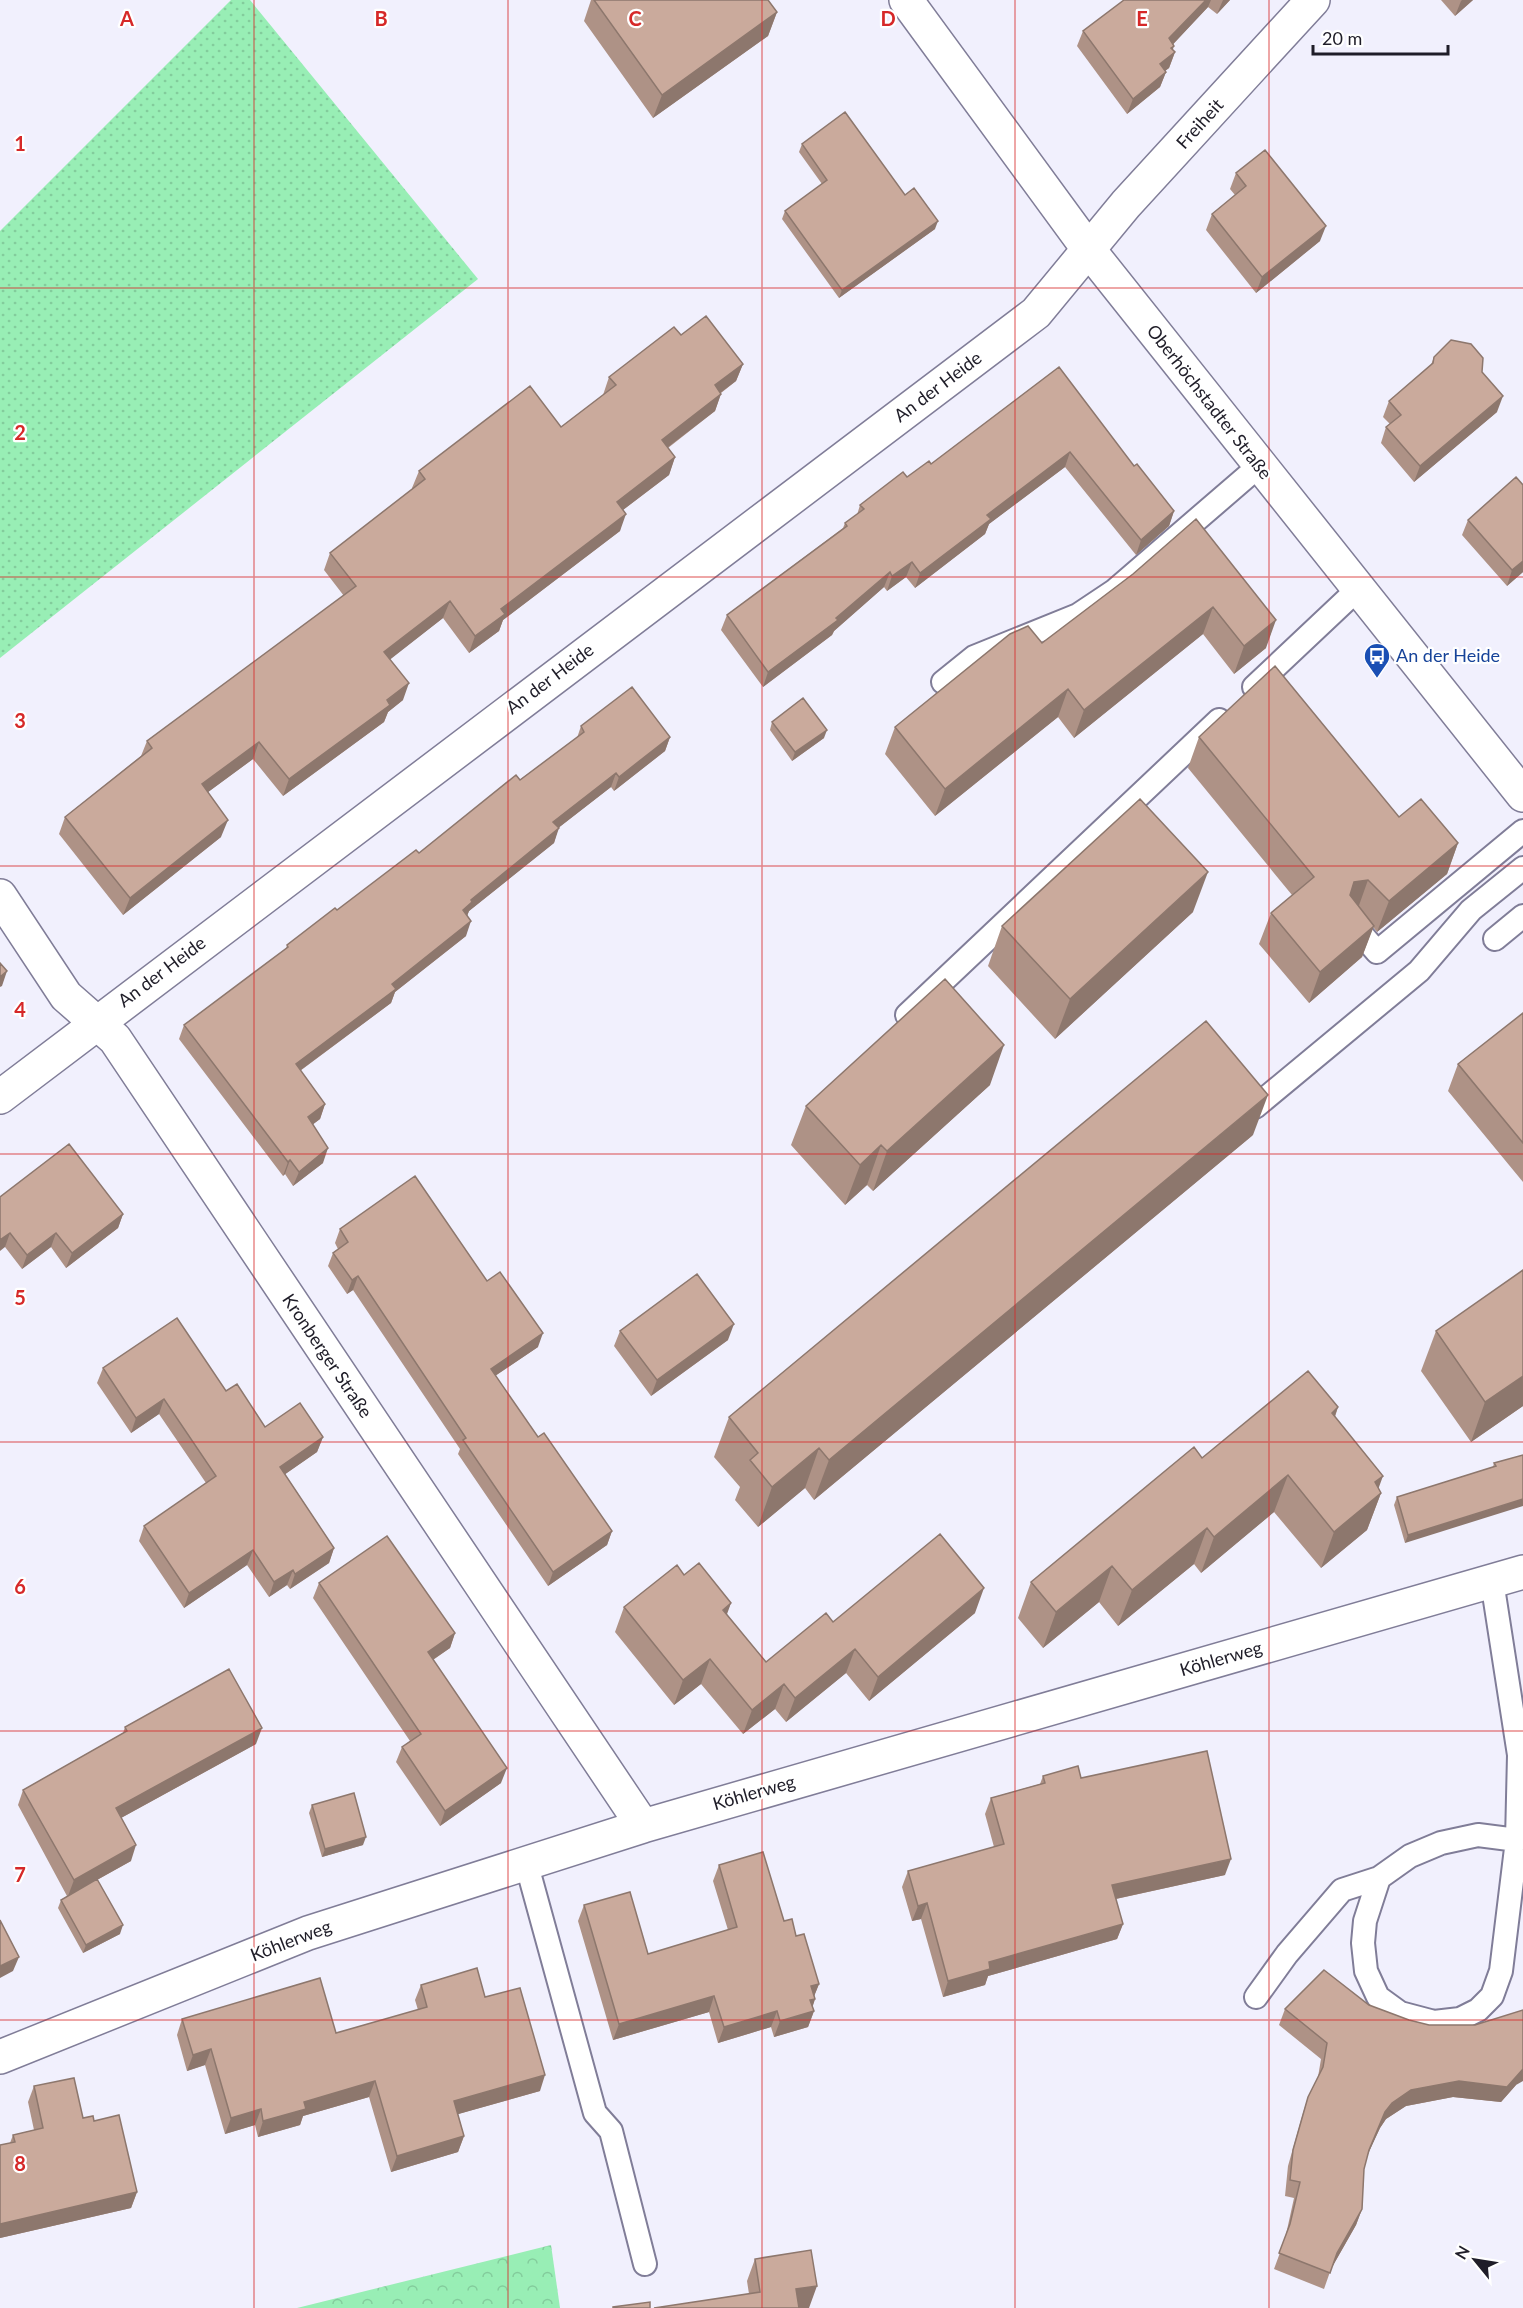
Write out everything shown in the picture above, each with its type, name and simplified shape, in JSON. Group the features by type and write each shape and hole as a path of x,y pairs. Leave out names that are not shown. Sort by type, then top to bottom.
{"street":[{"name":"Oberhöchstadter Straße","path":"906,0 1089,250 1523,795"},
{"name":"Freiheit","path":"1089,250 1126,204 1313,0"},
{"name":"An der Heide","path":"0,1097 96,1022 1036,313 1089,250"},
{"name":"Kronberger Straße","path":"0,896 66,996 115,1040 643,1826"},
{"name":"Köhlerweg","path":"0,2057 308,1933 526,1862 643,1826 1508,1576"}],"lane":[{"path":"943,682 974,657 1078,615 1114,591 1259,466"},
{"path":"890,1030 1358,589"},
{"path":"1352,923 1377,952 1523,831"},
{"path":"1255,1107 1419,971 1471,910 1523,868"},
{"path":"1495,939 1523,916"},
{"path":"1379,1878 1365,1921 1363,1943 1366,1971 1378,1997 1400,2013 1434,2022 1460,2019 1478,2010 1492,1996 1501,1971 1517,1840 1519,1755 1508,1576"},
{"path":"1256,1997 1287,1954 1342,1890 1379,1878 1410,1856 1441,1843 1478,1835 1517,1840"},
{"path":"526,1862 595,2113 611,2131 645,2264"}],"green space":[{"path":"231,0 250,0 478,279 0,658 0,231"},
{"path":"551,2245 560,2308 297,2308"}],"building":[{"path":"594,0 768,0 777,12 662,95"},
{"path":"1124,0 1206,0 1169,38 1174,46 1171,48 1175,52 1160,64 1166,72 1133,99 1083,31"},
{"path":"845,112 905,195 914,188 938,221 842,290 785,211 827,180 802,144"},
{"path":"1265,150 1326,226 1262,277 1212,214 1246,186 1236,173"},
{"path":"706,316 743,364 715,385 721,394 662,440 675,457 617,502 626,514 501,609 505,614 475,636 450,601 384,652 409,683 387,700 390,705 289,779 259,742 202,784 228,820 130,898 65,817 152,748 147,741 356,586 330,553 425,479 419,471 530,386 561,427 616,385 609,377 674,327 681,335"},
{"path":"1451,340 1471,344 1483,358 1482,372 1503,396 1420,466 1386,427 1401,415 1389,401 1433,363 1434,357"},
{"path":"1059,367 1134,466 1137,464 1174,511 1141,540 1070,452 987,515 991,519 920,573 912,562 892,576 890,572 836,618 838,620 768,672 727,615 847,526 845,523 864,509 860,505 903,472 907,477 929,461 931,464"},
{"path":"1516,477 1523,485 1523,561 1512,570 1468,520"},
{"path":"1196,519 1276,620 1244,646 1213,607 1084,710 1068,689 945,789 895,727 1010,634 1028,626 1042,643 1133,574"},
{"path":"1275,666 1399,817 1421,799 1458,843 1389,901 1368,880 1354,882 1350,895 1374,926 1320,972 1271,913 1314,877 1199,737"},
{"path":"632,687 670,737 619,777 616,773 553,822 559,828 471,900 472,902 463,910 471,921 392,984 396,989 296,1064 325,1104 308,1117 328,1148 299,1172 290,1160 288,1162 184,1025 288,947 287,945 335,908 337,910 416,850 419,853 516,775 520,780 584,732 581,726"},
{"path":"803,698 827,730 795,752 772,722"},
{"path":"1140,799 1208,872 1070,999 1002,926"},
{"path":"0,963 7,971 0,977"},
{"path":"945,979 1004,1045 887,1151 881,1145 860,1165 806,1106"},
{"path":"1523,1013 1523,1143 1458,1064"},
{"path":"1206,1021 1268,1095 829,1460 819,1448 772,1487 750,1460 758,1453 729,1417"},
{"path":"69,1144 123,1214 72,1253 56,1233 27,1255 10,1233 0,1240 0,1197"},
{"path":"415,1176 487,1281 500,1272 543,1333 491,1369 538,1437 544,1433 612,1531 553,1572 463,1440 466,1438 358,1276 352,1280 333,1253 348,1242 340,1229"},
{"path":"1523,1270 1523,1376 1485,1402 1436,1331"},
{"path":"697,1274 734,1324 657,1380 620,1331"},
{"path":"177,1318 226,1391 237,1384 265,1427 300,1403 323,1437 280,1467 334,1548 295,1574 293,1570 274,1582 253,1550 189,1593 144,1526 216,1476 164,1399 136,1418 103,1368"},
{"path":"1308,1371 1338,1407 1332,1413 1383,1476 1375,1482 1381,1493 1334,1532 1288,1475 1214,1537 1207,1528 1132,1590 1112,1566 1056,1612 1031,1582 1194,1447 1202,1458"},
{"path":"1523,1455 1523,1499 1408,1535 1397,1497 1496,1466 1494,1463"},
{"path":"940,1534 984,1588 878,1677 855,1649 795,1698 784,1684 752,1710 710,1659 683,1680 624,1607 677,1565 684,1575 699,1563 731,1603 723,1610 766,1662 826,1613 833,1622"},
{"path":"387,1536 455,1633 428,1652 507,1768 445,1811 402,1747 421,1734 319,1583"},
{"path":"229,1669 262,1728 116,1808 136,1845 74,1880 23,1790 127,1731 125,1727"},
{"path":"1207,1751 1231,1859 1112,1885 1123,1924 989,1962 990,1969 948,1981 927,1903 918,1906 908,1871 1004,1844 991,1798 1045,1783 1043,1776 1078,1766 1081,1778"},
{"path":"354,1793 366,1837 325,1849 312,1805"},
{"path":"763,1852 784,1921 792,1919 796,1936 804,1934 819,1984 811,1986 815,1999 810,2000 814,2011 780,2021 777,2011 724,2027 714,1996 619,2024 584,1905 630,1892 648,1954 737,1927 719,1865"},
{"path":"97,1879 123,1925 86,1945 61,1900"},
{"path":"0,1920 19,1957 0,1966"},
{"path":"477,1968 485,1997 520,1988 545,2075 454,2101 464,2136 397,2156 375,2081 304,2102 306,2109 263,2121 261,2109 231,2118 211,2049 193,2055 182,2019 320,1978 336,2033 427,2007 421,1985"},
{"path":"1324,1970 1369,2005 1429,2025 1475,2025 1523,2010 1523,2069 1507,2087 1459,2081 1411,2090 1392,2103 1385,2112 1369,2150 1364,2169 1362,2209 1337,2253 1330,2273 1279,2253 1290,2224 1300,2182 1290,2180 1293,2150 1308,2097 1323,2067 1327,2043 1285,2009"},
{"path":"74,2078 83,2118 93,2116 94,2121 119,2115 137,2192 0,2224 0,2145 15,2142 13,2135 43,2128 34,2086"},
{"path":"811,2250 817,2286 796,2289 799,2308 654,2308 760,2292 755,2259"},
{"path":"650,2302 650,2308 613,2308 613,2307"}],"place":[{"name":"An der Heide","path":"1377,679"}]}
